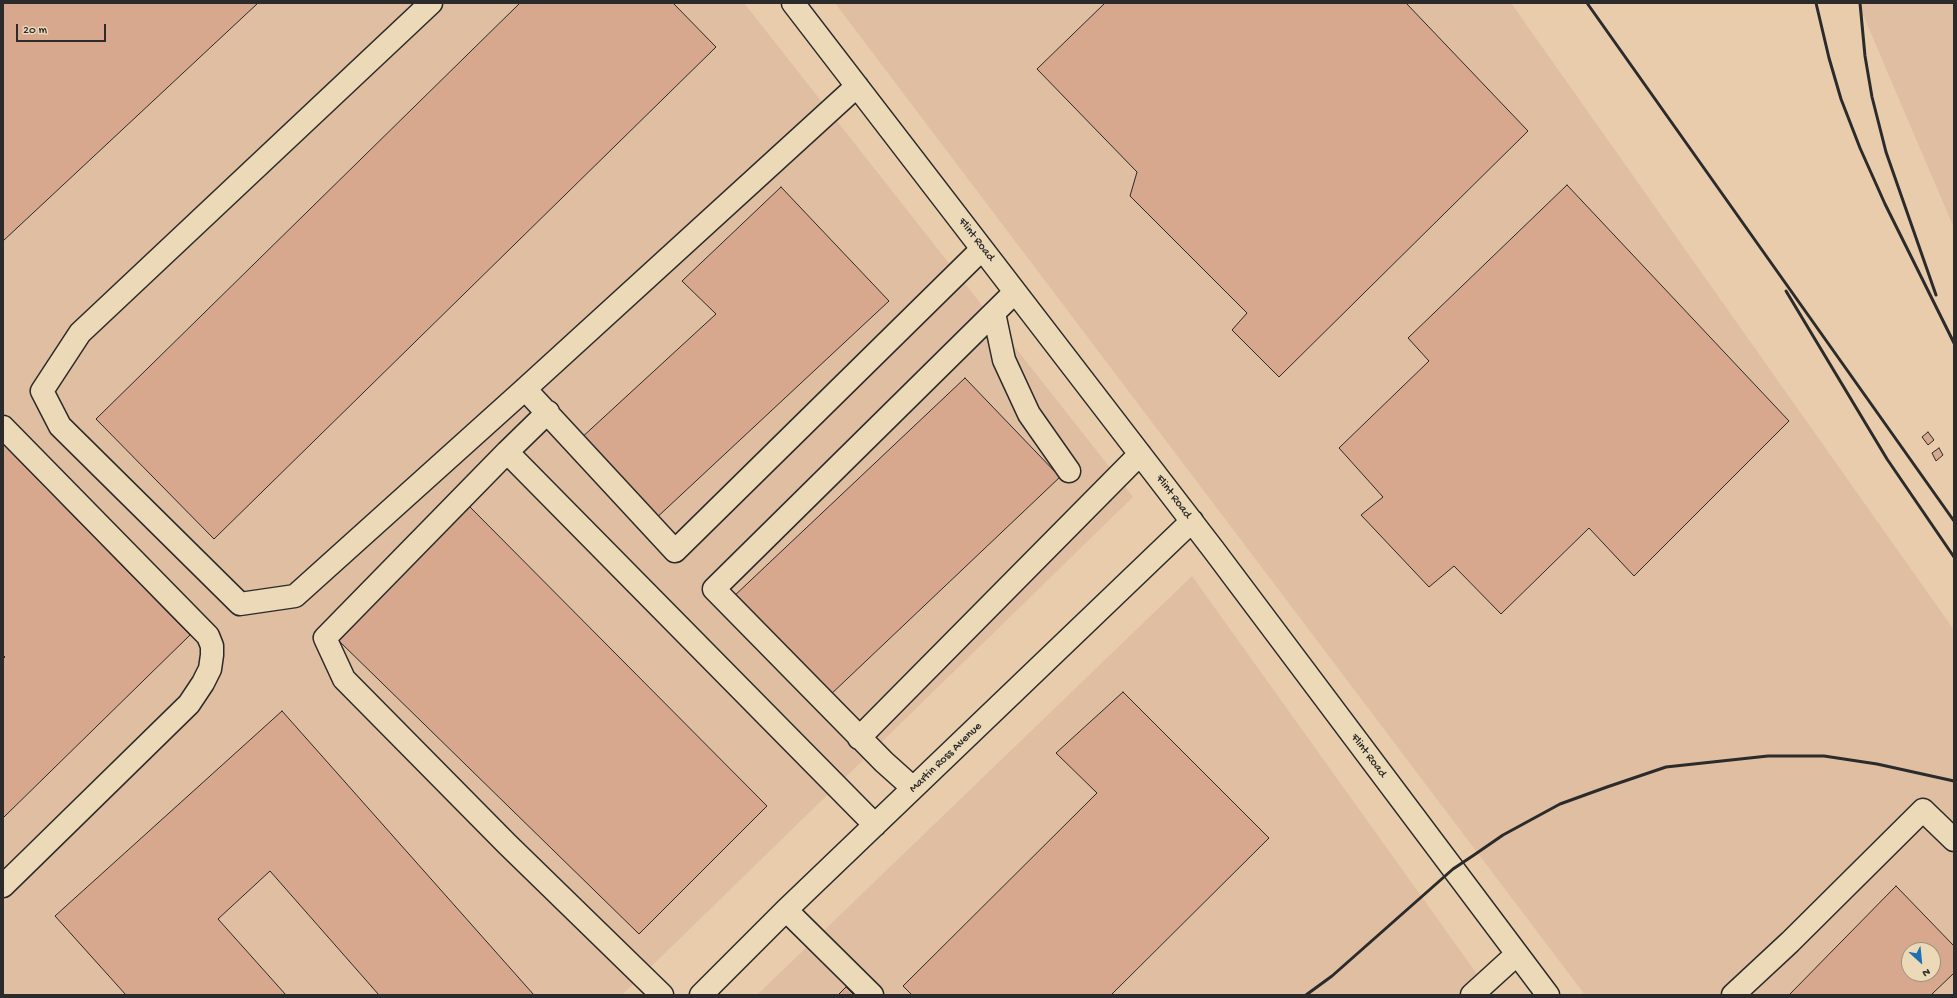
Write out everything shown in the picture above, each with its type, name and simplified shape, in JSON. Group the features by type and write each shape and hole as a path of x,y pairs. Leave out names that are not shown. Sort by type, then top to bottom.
{"street":[{"path":"431,3 80,333 42,391 60,426 240,604 295,596 525,389 857,86"},
{"name":"Flint Road","path":"793,3 1192,521 1548,995"},
{"path":"525,389 548,412 675,551 982,248"},
{"path":"913,788 859,738 714,589 1015,292"},
{"path":"994,313 1004,360 1029,414 1069,471"},
{"path":"548,412 325,638 344,678 507,844 662,995"},
{"path":"3,426 208,636 212,646 212,656 210,669 203,683 189,704 3,886"},
{"path":"507,452 875,825"},
{"path":"859,738 1140,454"},
{"name":"Martin Ross Avenue","path":"700,995 786,910 1192,521"},
{"path":"1733,995 1790,942 1923,810 1954,840"},
{"path":"786,910 872,995"},
{"path":"1472,995 1517,954"}],"shaded area":[{"path":"3,3 744,3 1133,497 622,995 3,995"},
{"path":"835,3 1511,3 1954,630 1954,995 1585,995"},
{"path":"1862,3 1954,3 1954,228 1861,10"},
{"path":"1192,576 1492,995 757,995"}],"building":[{"path":"3,3 258,3 3,241"},
{"path":"520,3 673,3 716,47 214,539 96,419"},
{"path":"1105,3 1406,3 1528,131 1279,377 1232,330 1247,313 1130,196 1137,172 1037,69"},
{"path":"1567,185 1789,421 1634,576 1589,528 1501,614 1454,566 1429,587 1361,515 1383,497 1339,448 1429,361 1408,338"},
{"path":"781,187 889,301 652,522 579,440 716,314 682,281"},
{"path":"965,378 1060,477 828,697 732,598"},
{"path":"1928,432 1934,440 1928,445 1922,437"},
{"path":"3,444 190,635 3,818 3,659 5,657 3,655"},
{"path":"1939,448 1943,455 1936,461 1932,453"},
{"path":"469,506 767,806 639,934 338,640"},
{"path":"1123,692 1269,838 1111,995 912,995 903,986 1097,793 1056,753"},
{"path":"282,711 534,995 379,995 270,871 218,919 286,995 126,995 55,916"},
{"path":"1896,886 1954,946 1954,973 1931,995 1789,995"},
{"path":"846,987 854,995 838,995"}],"railway":[{"path":"1587,3 1954,521"},
{"path":"1816,3 1829,58 1841,99 1860,148 1885,204 1954,343"},
{"path":"1860,3 1865,56 1872,97 1886,152 1936,295"},
{"path":"1786,291 1887,459 1954,557"},
{"path":"1306,995 1332,976 1453,869 1503,835 1560,804 1666,767 1768,756 1824,756 1877,764 1954,781"}]}
